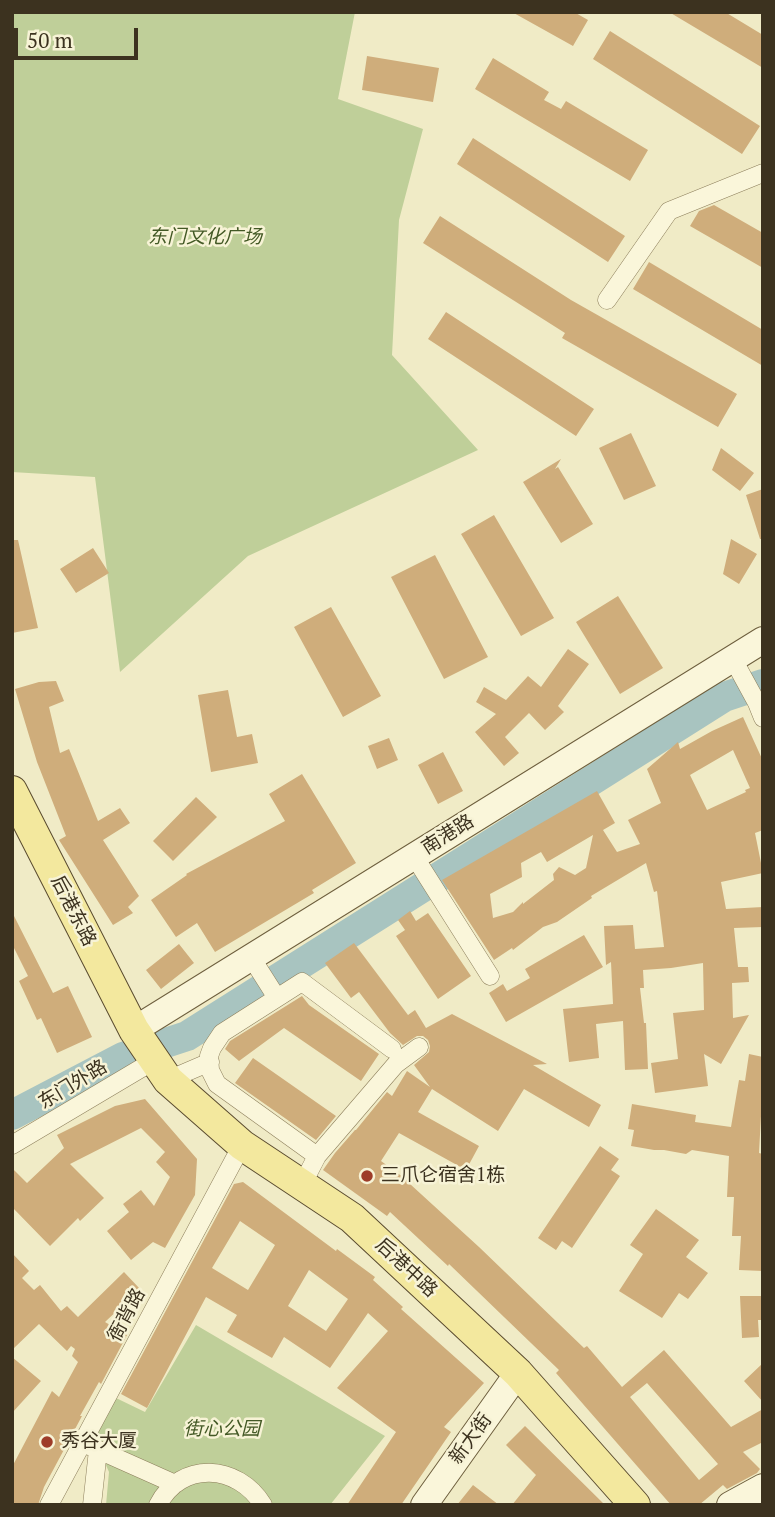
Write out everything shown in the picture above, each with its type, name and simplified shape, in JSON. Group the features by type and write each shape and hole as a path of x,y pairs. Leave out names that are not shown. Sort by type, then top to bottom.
{"main road":[{"name":"后港东路","path":"12,791 134,1030 159,1066"},
{"name":"后港中路","path":"159,1066 242,1145 352,1218 518,1373 635,1505"}],"street":[{"path":"607,300 669,211 763,173"},
{"name":"南港路","path":"134,1030 763,640"},
{"path":"733,659 761,707"},
{"path":"415,856 489,976"},
{"path":"252,957 276,999"},
{"path":"317,1156 217,1084 210,1070 209,1056 222,1033 302,982 392,1049"},
{"path":"302,1185 317,1156 396,1064 419,1047"},
{"name":"东门外路","path":"12,1145 159,1066 210,1062"},
{"name":"衙背路","path":"49,1505 90,1446 242,1145"},
{"name":"新大街","path":"424,1505 518,1373"},
{"path":"92,1505 90,1446 175,1484"},
{"path":"159,1505 175,1484 196,1474 219,1473 241,1481 263,1505"},
{"path":"730,1505 763,1487"}],"green space":[{"name":"东门文化广场","path":"12,12 355,12 338,99 423,129 399,220 392,355 478,450 248,556 120,672 95,477 12,472"},
{"name":"街心公园","path":"196,1325 385,1436 330,1505 106,1505 109,1472 94,1438 116,1398 145,1412"}],"building":[{"path":"512,12 574,12 588,20 573,46"},
{"path":"669,12 725,12 763,35 763,68"},
{"path":"610,31 760,126 742,154 593,59"},
{"path":"367,56 439,68 433,102 362,90"},
{"path":"493,58 549,92 544,100 561,109 566,101 648,150 630,181 475,89"},
{"path":"473,138 625,236 608,262 457,164"},
{"path":"714,205 763,233 763,268 690,226 699,211"},
{"path":"440,216 571,300 737,394 718,427 562,338 565,333 423,243"},
{"path":"649,262 763,330 763,366 633,289"},
{"path":"446,312 594,409 576,436 428,339"},
{"path":"631,433 656,486 624,500 599,448"},
{"path":"721,448 754,473 740,491 712,470"},
{"path":"561,459 555,469 558,467 593,524 561,543 523,482"},
{"path":"763,489 763,539 760,539 746,495"},
{"path":"494,515 554,618 521,636 461,534"},
{"path":"731,539 757,554 739,584 723,574"},
{"path":"12,540 18,540 38,628 12,633"},
{"path":"93,548 109,573 76,593 60,569"},
{"path":"435,555 488,657 444,679 391,577"},
{"path":"618,596 663,668 620,694 576,622"},
{"path":"331,607 381,696 343,717 294,627"},
{"path":"568,649 589,664 558,706 564,712 545,730 529,713 505,737 519,753 504,766 475,732 496,714 476,702 484,687 506,700 528,676 541,687"},
{"path":"56,681 64,701 49,707 60,753 69,749 98,821 120,808 130,823 103,840 139,896 128,907 133,913 113,925 59,840 66,836 37,762 15,689 39,682"},
{"path":"228,690 237,737 252,734 258,763 211,772 198,695"},
{"path":"743,717 763,761 763,830 755,833 763,873 721,882 726,909 763,907 763,927 734,928 738,967 748,967 749,982 732,983 733,1018 749,1015 721,1064 704,1054 708,1086 655,1093 651,1063 678,1059 673,1013 704,1010 703,963 643,970 644,988 640,988 646,1023 648,1069 625,1070 623,1021 596,1024 599,1058 569,1062 563,1009 613,1004 611,962 606,965 604,926 633,925 635,949 664,947 657,891 654,892 646,863 494,960 442,880 597,791 615,823 603,830 617,852 640,844 628,820 661,803 647,769 678,742 680,749","holes":["733,750 750,788 707,810 690,775","593,835 586,868 575,875 559,867 553,874 554,880 513,912 493,918 490,894 522,877 521,863 541,852 547,862"]},
{"path":"389,738 398,760 377,769 368,746"},
{"path":"443,752 463,791 438,804 418,765"},
{"path":"302,774 356,863 312,890 314,893 215,952 197,923 176,937 151,900 186,874 285,821 269,794"},
{"path":"196,797 217,817 173,861 153,841"},
{"path":"410,911 416,921 428,913 471,976 438,999 396,936 405,930 398,920"},
{"path":"12,912 53,993 68,986 92,1037 57,1053 41,1018 37,1020 19,981 28,976 12,944"},
{"path":"584,935 603,967 506,1022 489,993 503,984 507,991 530,978 525,969"},
{"path":"354,943 408,1015 415,1010 426,1028 452,1014 547,1064 533,1065 601,1105 589,1127 524,1089 498,1131 432,1089 418,1112 479,1146 466,1170 399,1133 381,1161 411,1183 584,1348 587,1346 622,1387 664,1350 731,1427 763,1409 763,1442 743,1452 760,1469 757,1473 727,1489 723,1485 699,1505 671,1505 556,1373 559,1370 449,1264 448,1266 390,1212 387,1216 323,1170 387,1092 392,1096 407,1071 430,1087 414,1065 429,1052 428,1040 417,1036 403,1045 390,1033 359,992 351,998 325,963","holes":["647,1383 718,1464 699,1480 630,1397"]},
{"path":"179,944 194,963 161,989 146,970"},
{"path":"302,996 309,1005 379,1054 361,1081 284,1028 239,1061 225,1049 230,1041"},
{"path":"749,1054 763,1057 763,1117 761,1116 759,1153 763,1154 763,1271 739,1270 741,1236 732,1236 734,1197 727,1197 729,1156 692,1150 686,1154 631,1146 634,1130 628,1129 632,1104 696,1115 695,1122 731,1127 739,1080 745,1081"},
{"path":"253,1058 336,1116 316,1140 235,1083"},
{"path":"145,1099 197,1159 195,1195 165,1248 153,1242 131,1260 107,1231 129,1212 123,1204 141,1190 154,1206 170,1177 156,1162 165,1152 141,1128 70,1164 104,1198 80,1221 78,1218 50,1246 12,1207 12,1168 27,1183 64,1148 57,1135 115,1106"},
{"path":"600,1146 619,1159 611,1170 620,1176 572,1248 562,1241 556,1250 538,1238"},
{"path":"243,1182 375,1277 373,1280 403,1307 401,1309 484,1383 444,1427 451,1432 401,1505 347,1505 396,1432 337,1388 388,1331 368,1313 330,1368 284,1337 272,1358 227,1332 237,1315 206,1297 147,1408 121,1394 234,1184","holes":["240,1221 275,1245 248,1290 212,1268","309,1270 348,1299 326,1331 288,1306"]},
{"path":"656,1209 699,1240 686,1257 708,1273 688,1299 679,1293 662,1318 619,1291 643,1254 630,1245"},
{"path":"12,1253 29,1271 22,1278 34,1290 40,1285 61,1311 67,1306 78,1317 124,1272 140,1289 105,1322 127,1335 101,1384 99,1382 80,1416 44,1487 38,1505 12,1505 12,1467 52,1391 59,1397 78,1362 72,1356 75,1349 71,1346 67,1351 39,1324 12,1350"},
{"path":"740,1296 763,1296 763,1320 758,1320 759,1337 742,1338"},
{"path":"12,1357 41,1381 12,1413"},
{"path":"763,1363 763,1402 744,1381"},
{"path":"525,1426 605,1505 512,1505 536,1475 506,1445"},
{"path":"473,1485 499,1505 457,1505"}],"waterway":[{"path":"12,1115 123,1057 187,1036 724,697 763,684"}],"place":[{"name":"三爪仑宿舍1栋","path":"367,1176"},
{"name":"秀谷大厦","path":"47,1442"}]}
